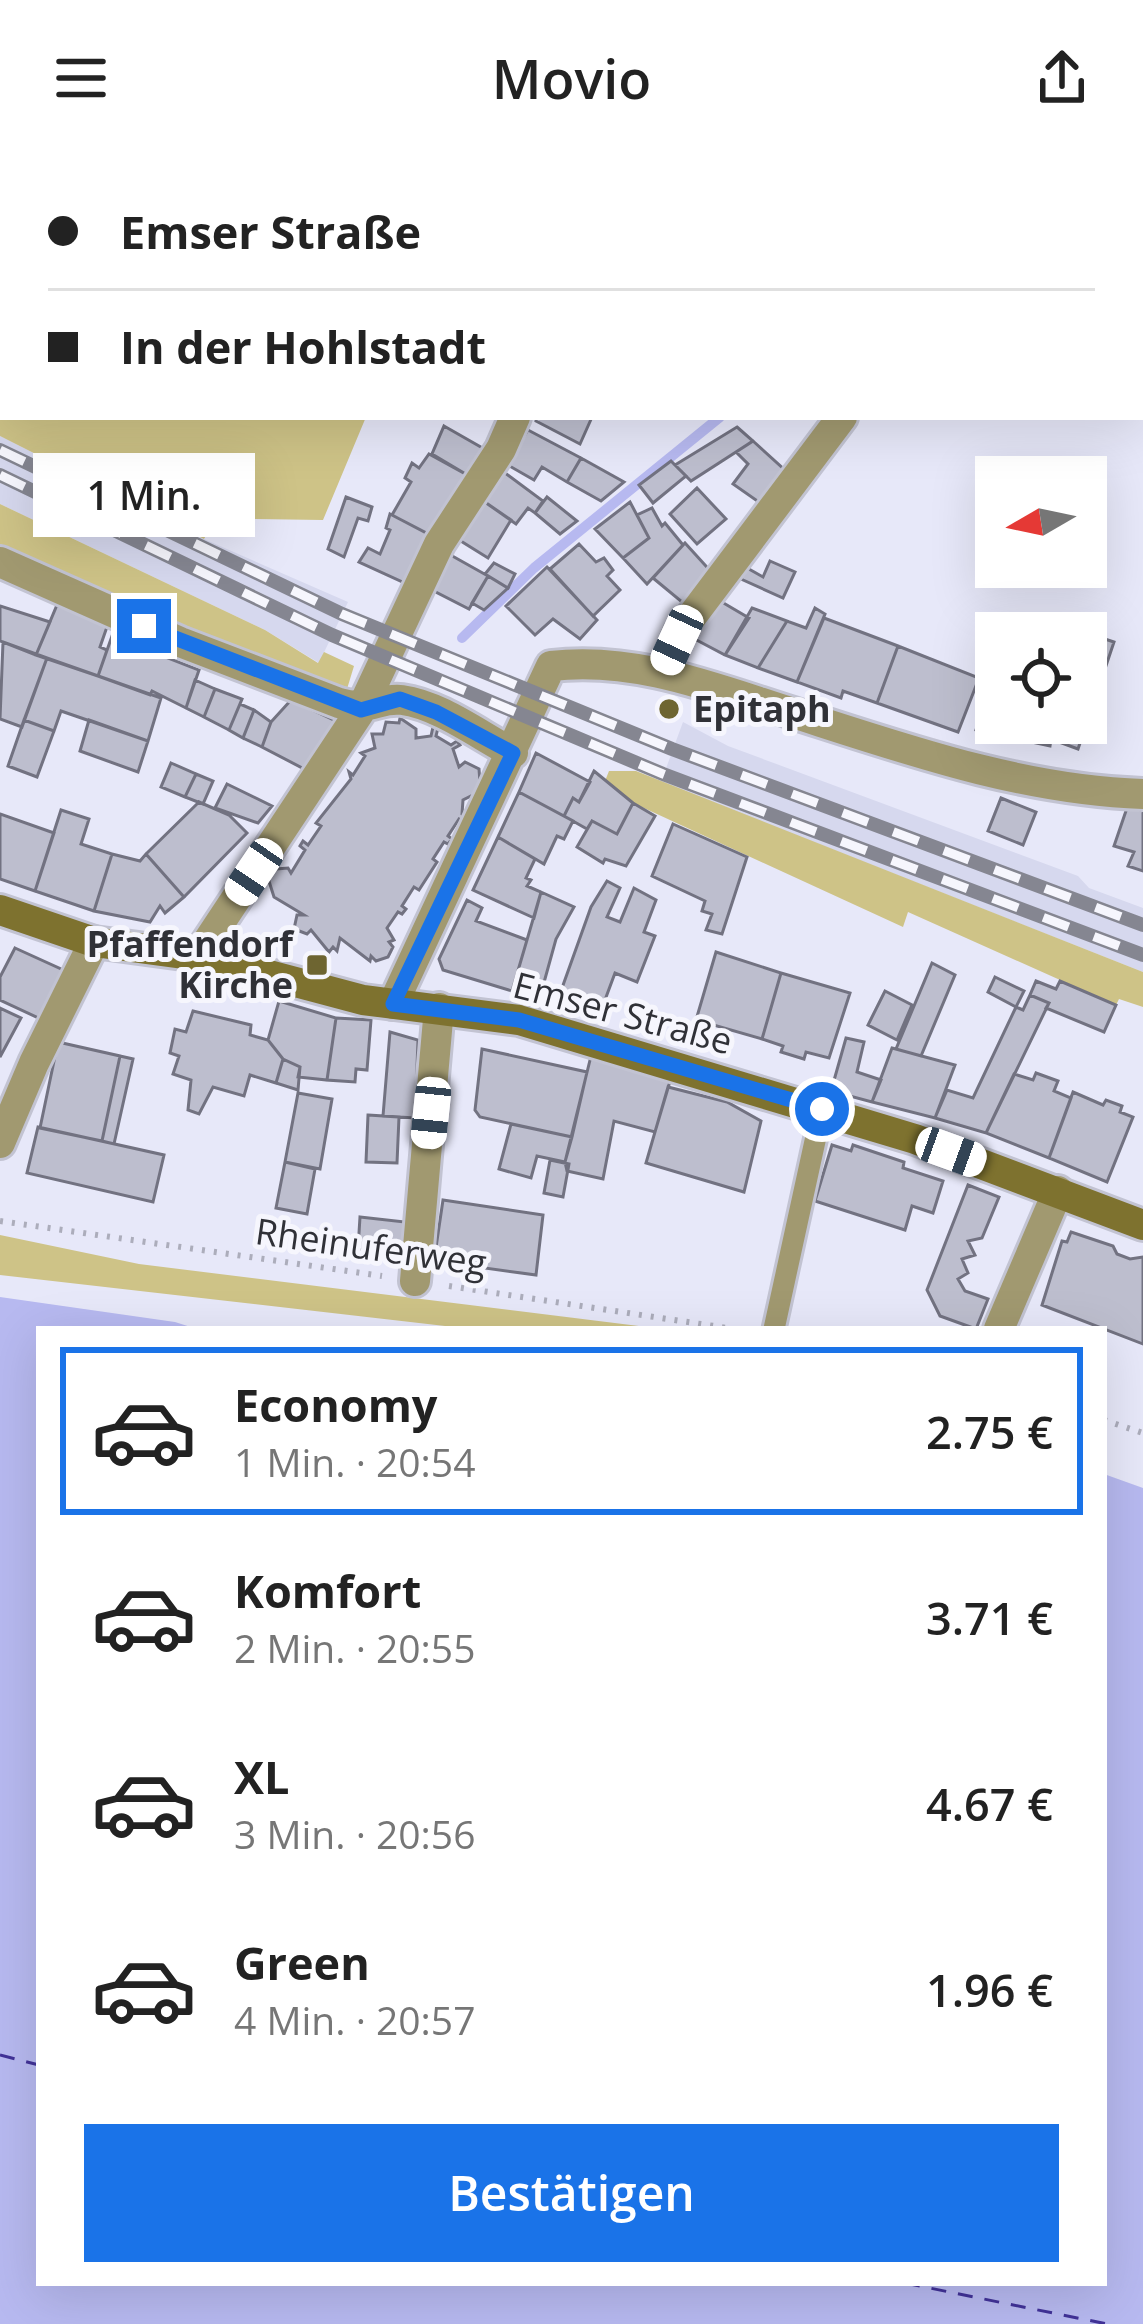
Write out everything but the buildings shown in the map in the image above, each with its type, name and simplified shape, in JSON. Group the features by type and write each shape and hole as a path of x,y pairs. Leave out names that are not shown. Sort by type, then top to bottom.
{"street":[{"path":"198,956 361,710 439,544 501,449 514,420"},
{"path":"663,671 680,632 840,420"},
{"path":"0,562 180,642 361,710 400,699 436,712 513,753"},
{"path":"393,1004 551,666 663,671 956,766 1066,787 1143,794"},
{"name":"Emser Straße","path":"0,910 94,942 198,956 393,1004 519,1020 822,1109 1143,1225"},
{"path":"0,1143 24,1083 94,942"},
{"path":"415,1281 439,1008"},
{"path":"1000,1326 1058,1191"}],"lane":[{"path":"775,1326 822,1109"}],"path":[{"name":"Rheinuferweg","path":"0,1221 714,1326"},
{"path":"1107,1421 1143,1433"}],"shaded area":[{"path":"0,420 365,420 323,520 255,519 251,528 212,524 204,539 0,436"},
{"path":"0,436 204,539 348,602 319,663 265,630 0,504"},
{"path":"0,504 265,630 318,663 324,652 354,666 347,689 187,627 0,544"},
{"path":"683,722 728,746 1078,876 1089,888 1143,908 1143,972 661,782"},
{"path":"609,771 636,771 1143,972 1143,1007 1119,999 1116,1005 908,912 903,927 633,803 605,781"},
{"path":"0,1235 139,1264 639,1326 445,1326 0,1275"}],"water":[{"path":"0,1297 188,1326 36,1326 36,2286 1107,2286 1107,1475 1143,1488 1143,2324 0,2324"}],"waterway":[{"path":"462,638 534,568 716,420"}],"ferry route":[{"path":"0,2055 36,2064"},
{"path":"920,2286 1107,2324"}],"railway":[{"path":"0,450 342,614 672,749 1143,925"},
{"path":"0,475 332,635 663,774 1143,955"}],"place":[{"name":"Epitaph","path":"669,709"},
{"name":"Pfaffendorf Kirche","path":"317,965"}],"route":[{"path":"144,626 361,710 400,699 436,712 513,753 393,1004 519,1020 822,1109"}]}
